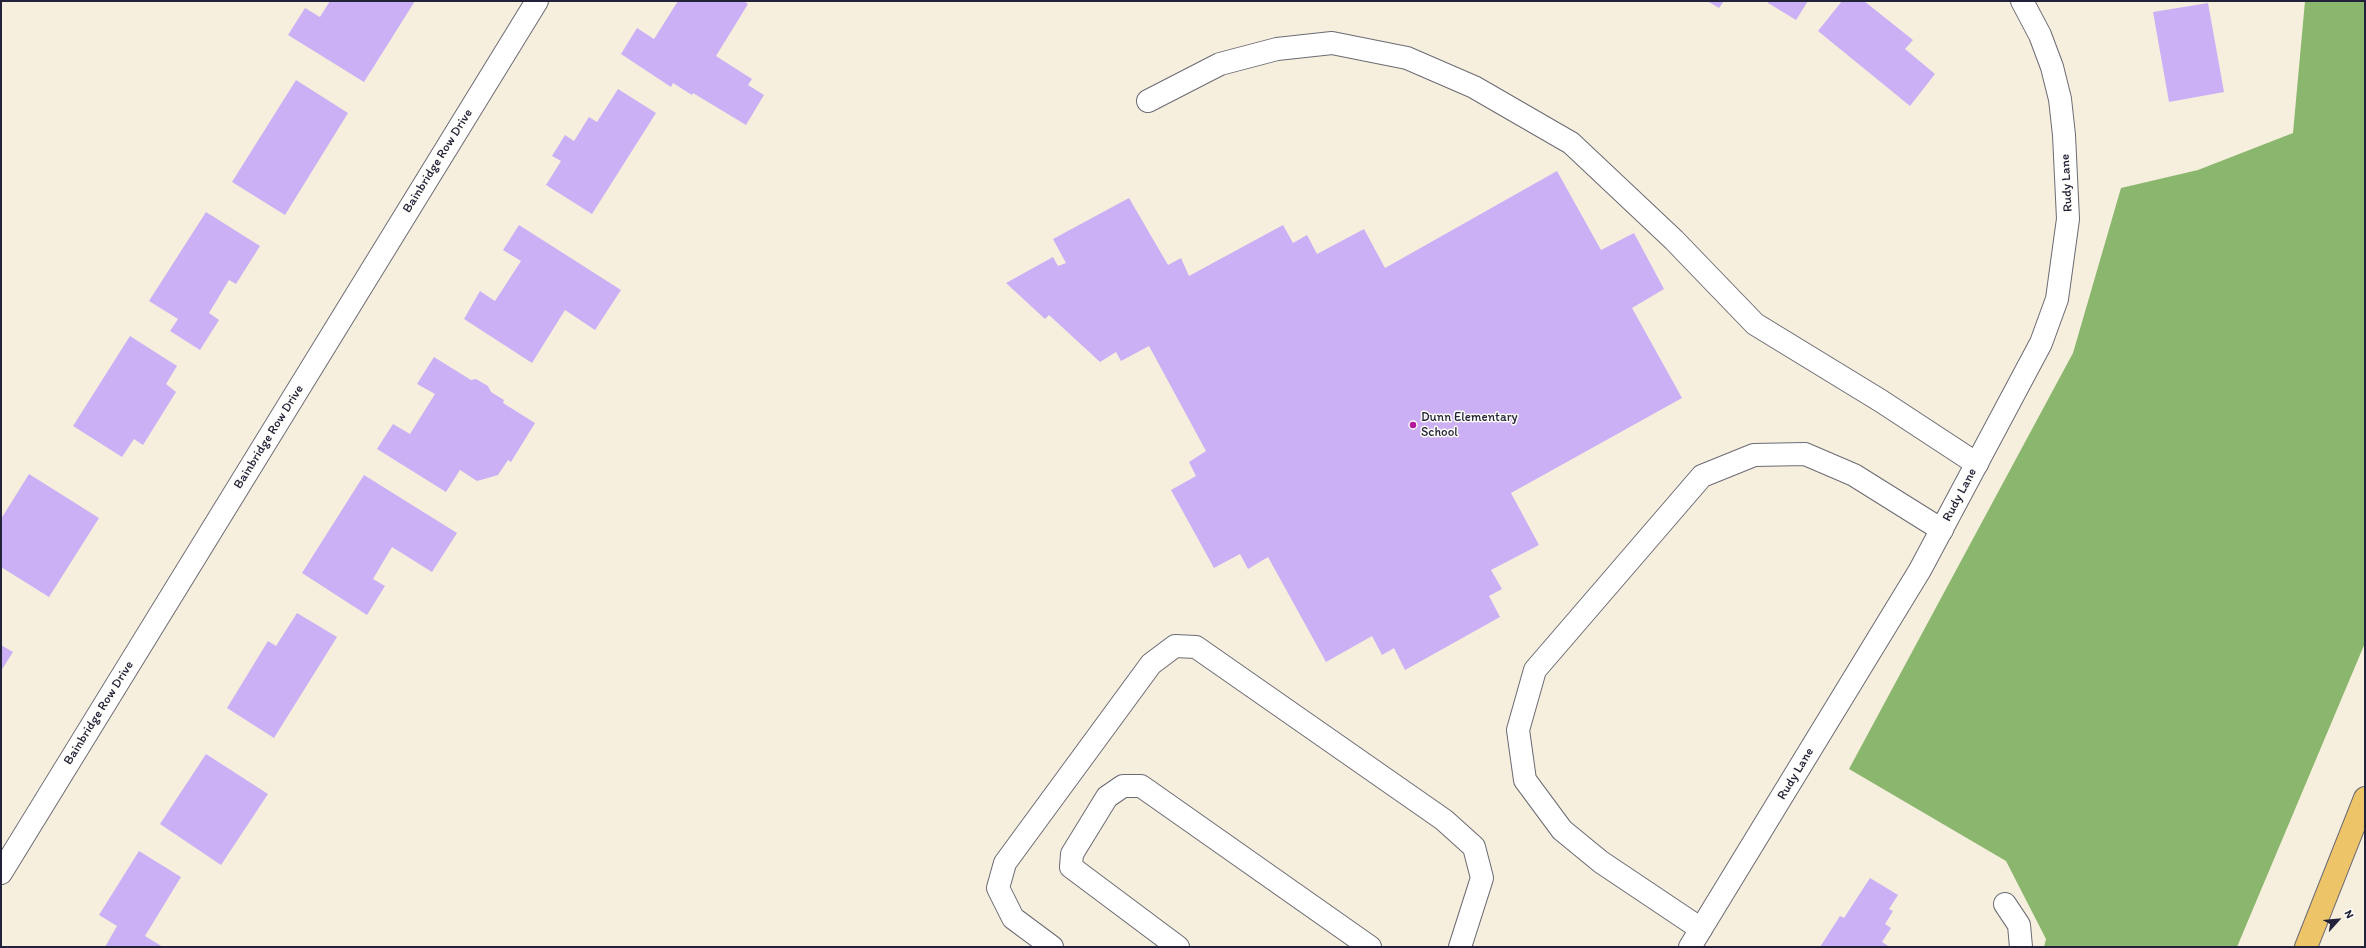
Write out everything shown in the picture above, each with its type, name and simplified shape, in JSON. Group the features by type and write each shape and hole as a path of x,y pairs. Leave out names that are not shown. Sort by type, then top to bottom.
{"highway":[{"path":"2306,947 2365,798"}],"street":[{"name":"Bainbridge Row Drive","path":"1,873 537,1"},
{"name":"Rudy Lane","path":"1696,938 1920,570 2041,343 2057,299 2068,219 2064,135 2060,99 2052,67 2040,35 2022,1"},
{"path":"1148,101 1220,64 1277,50 1332,44 1414,60 1474,87 1571,143 1674,240 1755,324 1881,401 1977,464"},
{"path":"1696,938 1562,830 1525,780 1518,730 1535,670 1702,476 1754,455 1806,454 1854,475 1942,530"},
{"path":"1052,947 1013,918 998,888 1005,863 1151,664 1175,646 1196,647 1444,820 1474,847 1482,878 1460,947"},
{"path":"1178,947 1071,867 1072,854 1107,797 1123,786 1141,786 1370,947"},
{"path":"2005,904 2019,925 2021,947"}],"green space":[{"path":"2305,1 2365,1 2365,643 2237,947 2044,947 2046,939 2006,861 1849,769 2073,353 2121,188 2198,170 2293,133"}],"building":[{"path":"330,1 415,1 364,82 288,35 305,8 320,17"},
{"path":"678,1 744,1 748,4 716,56 752,79 748,85 764,95 746,125 693,93 692,95 673,83 671,87 621,54 637,28 654,39"},
{"path":"1707,1 1724,1 1719,8"},
{"path":"1768,1 1808,1 1796,20 1768,3"},
{"path":"1842,1 1864,1 1913,40 1905,49 1935,74 1910,106 1818,31"},
{"path":"2208,3 2224,92 2169,102 2153,12"},
{"path":"296,80 348,113 285,215 232,182"},
{"path":"618,89 656,113 592,214 546,185 561,161 552,156 565,135 574,141 589,117 597,122"},
{"name":"Dunn Elementary School","path":"1557,171 1601,250 1634,233 1664,289 1632,308 1682,398 1511,493 1539,545 1491,570 1502,589 1489,596 1500,617 1405,670 1394,648 1382,655 1372,636 1326,662 1268,557 1248,569 1240,554 1214,568 1171,490 1196,476 1189,462 1206,451 1149,346 1121,361 1116,352 1100,362 1049,315 1045,319 1006,283 1053,257 1058,266 1066,263 1053,239 1129,198 1168,265 1181,258 1189,276 1283,225 1293,243 1307,235 1317,254 1364,229 1385,268"},
{"path":"206,212 260,246 236,284 229,280 209,313 219,320 200,350 170,331 178,319 149,301"},
{"path":"519,225 621,290 595,330 565,310 532,363 464,319 480,291 495,301 521,261 503,250"},
{"path":"130,336 177,366 166,384 176,392 143,445 134,439 122,457 73,426"},
{"path":"434,357 471,380 476,379 488,386 491,392 504,400 503,403 535,423 511,462 508,460 498,475 477,481 460,470 446,492 377,449 393,424 410,434 435,394 417,384"},
{"path":"29,474 99,518 49,597 1,567 1,519"},
{"path":"364,475 457,533 432,572 392,547 373,579 385,586 367,615 302,573"},
{"path":"297,613 337,637 274,738 227,708 268,641 276,646"},
{"path":"1,645 13,652 1,671"},
{"path":"206,754 268,794 221,865 160,824"},
{"path":"139,851 181,877 145,936 163,947 105,947 117,926 99,915"},
{"path":"1870,878 1898,895 1889,909 1893,911 1885,924 1891,928 1882,942 1890,947 1820,947 1840,916 1844,918"}],"place":[{"name":"Dunn Elementary School","path":"1413,425"}]}
